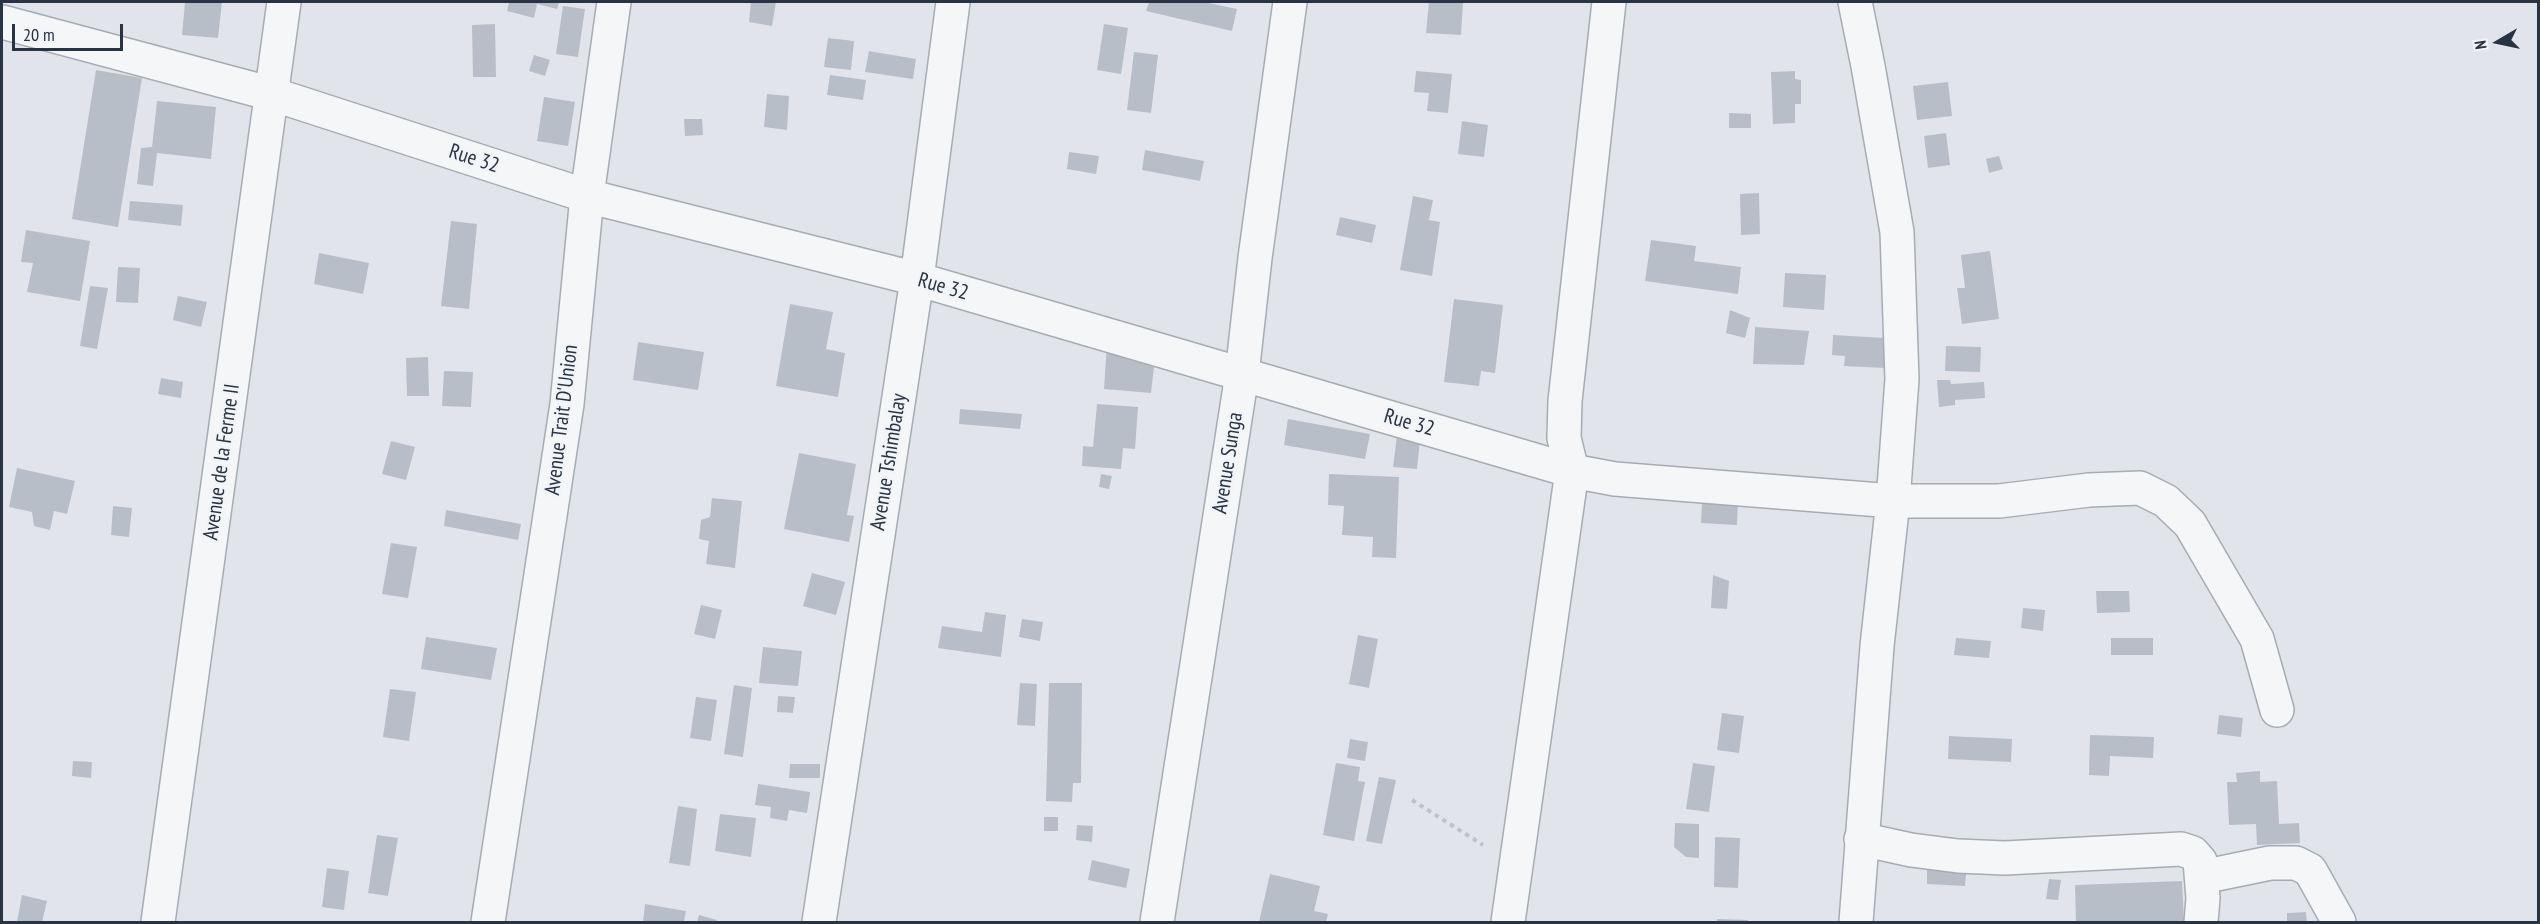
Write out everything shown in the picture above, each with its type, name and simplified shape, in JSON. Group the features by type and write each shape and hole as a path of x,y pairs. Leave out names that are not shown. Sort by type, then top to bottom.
{"street":[{"name":"Avenue de la Ferme II","path":"158,922 284,2"},
{"name":"Avenue Trait D'Union","path":"488,922 567,404 587,196 614,2"},
{"name":"Avenue Tshimbalay","path":"819,922 917,279 953,2"},
{"name":"Avenue Sunga","path":"1156,922 1242,374 1255,258 1290,2"},
{"path":"1508,922 1572,471 1564,438 1565,401 1609,2"},
{"path":"1855,2 1897,232 1902,379 1893,501 1877,646 1856,922"},
{"name":"Rue 32","path":"2,22 272,94 587,196 917,279 1572,471 1615,479 1893,501 1999,501 2089,490 2140,489 2166,501 2190,524 2257,639 2277,710"},
{"path":"1861,839 1911,850 1958,856 2005,858 2181,849 2193,853 2200,861 2203,898 2201,922"},
{"path":"2202,876 2270,863 2296,863 2310,870 2339,922"}],"path":[{"path":"1412,800 1494,852 1516,870"}],"building":[{"path":"185,2 222,2 218,38 182,35"},
{"path":"509,2 559,2 557,9 537,4 534,18 507,11"},
{"path":"751,2 776,2 772,26 749,22"},
{"path":"1149,2 1204,2 1237,9 1232,31 1146,11"},
{"path":"1429,2 1463,2 1461,35 1426,33"},
{"path":"563,6 585,9 578,57 556,54"},
{"path":"495,24 496,77 473,77 472,25"},
{"path":"1104,24 1128,28 1121,74 1097,70"},
{"path":"828,38 854,41 851,70 824,67"},
{"path":"869,51 916,59 913,79 865,72"},
{"path":"1134,52 1158,55 1151,113 1127,110"},
{"path":"534,55 550,60 545,76 529,71"},
{"path":"96,70 142,78 118,227 72,219"},
{"path":"1416,71 1452,74 1448,113 1427,111 1429,93 1414,92"},
{"path":"1795,71 1795,79 1801,80 1801,104 1795,104 1795,123 1773,124 1771,72"},
{"path":"830,75 866,80 863,100 827,95"},
{"path":"1948,82 1952,116 1917,120 1913,86"},
{"path":"767,94 789,96 787,130 764,127"},
{"path":"544,97 575,102 568,146 537,141"},
{"path":"157,101 216,107 211,159 157,153 153,186 137,184 141,148 152,147"},
{"path":"1729,113 1751,114 1751,128 1729,128"},
{"path":"684,119 702,119 703,135 685,136"},
{"path":"1462,121 1488,125 1484,157 1458,154"},
{"path":"1946,133 1950,165 1928,168 1924,136"},
{"path":"1145,150 1204,161 1200,181 1142,170"},
{"path":"1069,152 1099,156 1096,174 1067,169"},
{"path":"1999,156 2003,169 1989,173 1986,159"},
{"path":"1759,193 1760,234 1741,235 1740,194"},
{"path":"1413,196 1433,200 1429,220 1440,222 1432,276 1400,270"},
{"path":"130,201 183,205 181,226 128,220"},
{"path":"1340,217 1376,225 1372,243 1336,235"},
{"path":"451,221 477,224 469,309 441,306"},
{"path":"26,230 90,241 80,301 27,292 33,263 21,262"},
{"path":"1651,240 1696,246 1694,261 1741,267 1738,294 1645,281"},
{"path":"1990,251 1999,319 1962,324 1957,288 1965,288 1961,255"},
{"path":"319,253 369,263 363,294 314,284"},
{"path":"118,267 140,268 138,303 116,302"},
{"path":"1785,273 1826,275 1824,310 1783,307"},
{"path":"90,286 108,288 97,349 80,346"},
{"path":"178,296 207,302 201,327 173,320"},
{"path":"1454,299 1503,305 1495,373 1481,371 1479,386 1444,382"},
{"path":"790,304 833,312 826,349 845,353 838,397 776,386"},
{"path":"1730,310 1750,318 1745,338 1726,333"},
{"path":"1755,327 1809,331 1804,365 1753,364"},
{"path":"1833,335 1886,338 1885,368 1844,366 1845,356 1832,355"},
{"path":"638,342 704,352 698,390 633,380"},
{"path":"1107,344 1156,349 1151,393 1104,389"},
{"path":"1946,346 1981,347 1980,372 1945,371"},
{"path":"428,357 429,396 407,396 406,358"},
{"path":"444,371 473,372 471,407 442,406"},
{"path":"161,378 183,382 181,398 158,394"},
{"path":"1937,380 1950,380 1951,384 1984,382 1985,398 1955,400 1955,405 1939,407"},
{"path":"1097,404 1138,407 1135,449 1123,448 1121,469 1082,466 1083,446 1093,447"},
{"path":"960,409 1022,414 1020,429 959,424"},
{"path":"1288,419 1370,434 1365,459 1284,445"},
{"path":"1397,435 1420,440 1417,469 1393,467"},
{"path":"391,441 415,447 406,480 382,474"},
{"path":"799,453 856,464 847,515 854,516 849,542 784,529"},
{"path":"17,468 75,481 67,514 54,511 50,530 34,526 32,512 9,507"},
{"path":"1101,474 1112,476 1109,489 1099,487"},
{"path":"1329,474 1399,477 1396,558 1372,557 1373,537 1342,535 1344,506 1328,505"},
{"path":"712,498 742,501 735,568 706,564 709,541 699,539 701,520 710,517"},
{"path":"1702,501 1738,502 1737,525 1701,523"},
{"path":"113,506 132,508 129,537 111,535"},
{"path":"446,510 521,524 518,540 444,526"},
{"path":"391,543 417,547 408,598 382,594"},
{"path":"812,573 845,582 836,615 803,606"},
{"path":"1713,575 1729,581 1727,609 1711,608"},
{"path":"2096,591 2129,591 2130,612 2097,613"},
{"path":"701,605 722,610 715,639 694,634"},
{"path":"2023,608 2045,610 2043,631 2021,628"},
{"path":"985,612 1006,615 1001,657 938,648 942,626 982,632"},
{"path":"1022,619 1043,622 1040,641 1019,637"},
{"path":"1358,635 1378,639 1369,688 1349,684"},
{"path":"426,637 497,648 491,680 421,669"},
{"path":"1956,638 1991,641 1989,658 1954,655"},
{"path":"2111,638 2153,638 2153,655 2111,655"},
{"path":"763,647 802,651 798,686 759,683"},
{"path":"1020,683 1037,684 1035,726 1017,725"},
{"path":"1049,683 1082,683 1081,783 1073,783 1072,802 1046,801"},
{"path":"734,685 752,688 743,757 724,754"},
{"path":"390,689 416,692 409,741 383,737"},
{"path":"778,696 795,697 793,713 777,712"},
{"path":"696,697 717,700 711,741 690,738"},
{"path":"1722,713 1744,716 1739,753 1717,750"},
{"path":"2219,715 2243,718 2241,737 2217,734"},
{"path":"2090,735 2154,737 2153,758 2110,756 2109,776 2089,775"},
{"path":"1949,736 2012,739 2011,762 1948,759"},
{"path":"1350,739 1368,742 1365,761 1347,758"},
{"path":"73,761 92,762 91,778 72,776"},
{"path":"1336,763 1360,767 1358,781 1365,782 1354,841 1323,835"},
{"path":"1693,763 1715,766 1709,812 1686,809"},
{"path":"790,764 820,764 820,778 789,778"},
{"path":"2260,771 2260,782 2277,781 2279,824 2299,823 2300,843 2257,845 2256,824 2229,825 2227,782 2237,782 2236,773"},
{"path":"1379,777 1396,780 1382,844 1366,841"},
{"path":"758,784 810,792 807,813 789,810 787,821 770,818 771,807 755,805"},
{"path":"678,806 697,809 690,866 669,863"},
{"path":"720,814 756,818 751,857 715,851"},
{"path":"1044,817 1058,817 1058,831 1044,831"},
{"path":"1675,823 1699,824 1699,858 1686,857 1674,847"},
{"path":"1077,825 1093,826 1092,842 1076,840"},
{"path":"377,835 398,838 388,896 368,893"},
{"path":"1715,837 1740,838 1738,888 1714,887"},
{"path":"1092,860 1130,869 1126,888 1088,880"},
{"path":"1927,860 1967,862 1965,886 1927,884"},
{"path":"327,868 349,871 344,910 322,907"},
{"path":"1270,874 1320,886 1314,911 1328,914 1326,922 1259,922"},
{"path":"2049,879 2061,880 2058,900 2046,899"},
{"path":"2182,881 2184,922 2076,922 2075,885"},
{"path":"22,895 47,901 42,922 17,922"},
{"path":"645,904 686,911 684,922 643,922"},
{"path":"2306,912 2307,922 2287,922 2287,913"},
{"path":"699,915 717,920 716,922 697,922"},
{"path":"1717,919 1748,920 1748,922 1717,922"}]}
